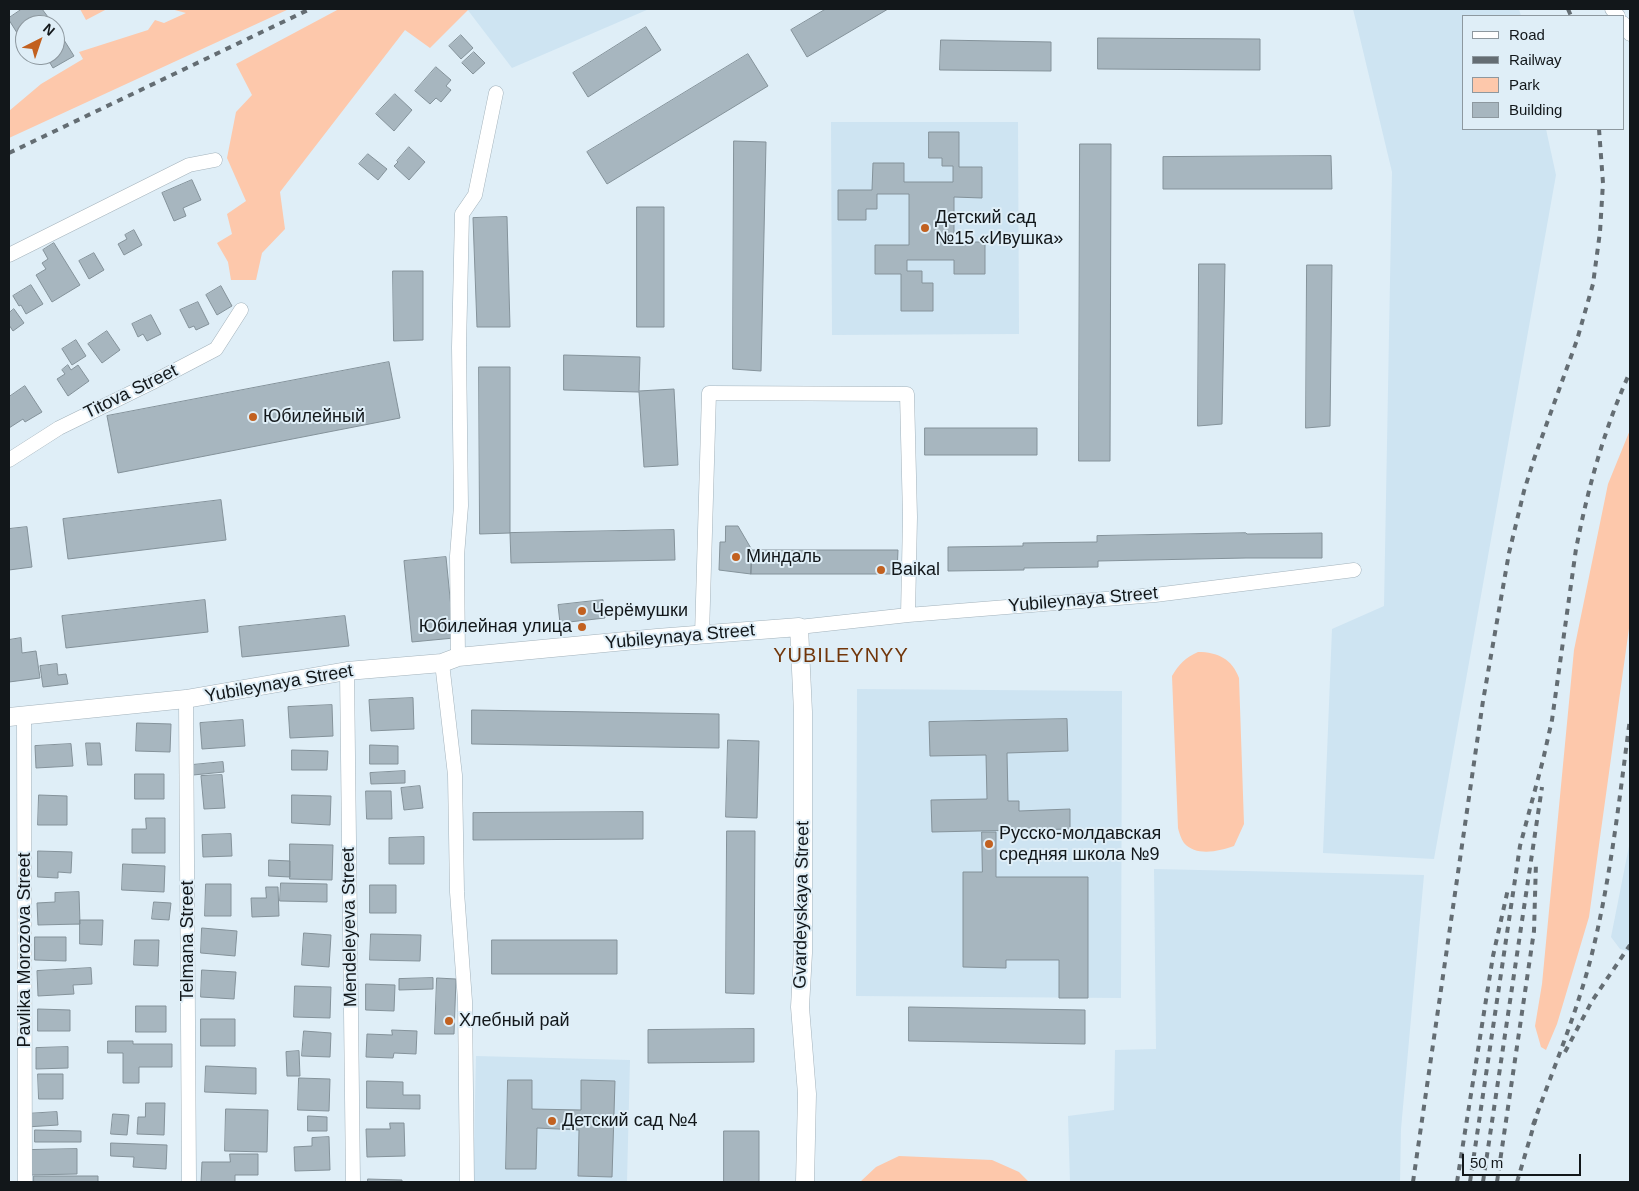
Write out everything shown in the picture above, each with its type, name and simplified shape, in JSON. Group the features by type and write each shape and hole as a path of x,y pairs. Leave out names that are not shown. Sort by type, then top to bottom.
{"street":[{"path":"467,1182 465,1001 456,892 455,774 450,660 461,506 460,347 462,214 475,194 496,93"},
{"path":"9,255 189,165 215,160"},
{"name":"Titova Street","path":"9,460 59,428 151,384 216,349 241,310"},
{"path":"702,635 709,393 907,394 910,517 908,615"},
{"name":"Yubileynaya Street","path":"17,717 186,700 347,671 657,638 1155,595 1354,570"},
{"name":"Gvardeyskaya Street","path":"800,627 803,712 803,952 800,1007 807,1094 805,1182"},
{"name":"Mendeleyeva Street","path":"347,671 353,1182"},
{"name":"Telmana Street","path":"186,700 189,1182"},
{"name":"Pavlika Morozova Street","path":"17,717 25,1182"}],"shaded area":[{"path":"467,9 649,9 512,68"},
{"path":"1353,9 1519,9 1521,15 1462,15 1462,130 1546,130 1556,175 1434,859 1323,853 1332,629 1384,606 1392,172"},
{"name":"Детский сад №15 «Ивушка»","path":"831,122 1018,122 1019,334 832,335"},
{"name":"Русско-молдавская средняя школа №9","path":"857,689 1122,691 1121,998 856,996"},
{"path":"1630,841 1630,952 1620,949 1611,937"},
{"path":"1154,869 1424,875 1401,1129 1400,1182 1070,1182 1068,1116 1114,1110 1115,1050 1156,1049"},
{"name":"Детский сад №4","path":"476,1056 630,1060 627,1182 473,1182"}],"green space":[{"path":"80,9 107,9 86,20"},
{"path":"171,9 289,9 9,138 9,111 41,84 83,59 79,52 148,30 155,20 164,23 186,13"},
{"path":"339,9 468,10 430,48 405,30 280,192 285,229 262,253 256,280 231,280 228,262 217,243 232,234 227,214 246,201 227,158 236,112 252,95 236,64"},
{"path":"1630,430 1630,621 1589,917 1557,1024 1546,1050 1541,1047 1535,1026 1542,984 1574,650 1608,484"},
{"path":"1198,652 1212,653 1228,661 1239,678 1244,824 1234,846 1208,852 1195,850 1184,843 1178,828 1172,676 1183,662"},
{"path":"899,1156 992,1160 1019,1172 1029,1182 860,1182 876,1167"}],"building":[{"path":"22,9 42,9 46,15 15,15 15,30 9,18"},
{"path":"826,9 888,9 807,57 791,30"},
{"path":"646,27 661,50 588,97 573,73"},
{"path":"461,35 473,48 461,59 449,46"},
{"path":"1098,38 1260,39 1260,70 1098,69"},
{"path":"941,40 1051,42 1051,71 940,70"},
{"path":"65,42 74,56 65,61"},
{"path":"474,52 485,63 473,74 462,63"},
{"path":"748,54 768,86 607,184 587,152"},
{"path":"436,67 451,80 446,86 451,90 441,102 436,98 430,104 415,91"},
{"path":"395,94 412,110 394,131 376,114"},
{"path":"929,132 959,132 959,167 982,167 982,198 954,197 954,242 985,242 985,274 954,274 954,260 907,260 907,271 922,271 922,283 933,283 933,311 901,311 901,274 875,274 875,245 909,245 909,194 877,194 877,209 866,209 866,220 838,220 838,190 872,190 873,163 904,163 904,182 953,182 953,166 942,166 942,158 929,158"},
{"path":"734,141 766,142 761,371 733,369"},
{"path":"1080,144 1111,144 1110,461 1079,461"},
{"path":"409,147 425,162 409,180 394,166"},
{"path":"368,154 387,169 378,180 359,164"},
{"path":"1331,156 1332,189 1163,189 1163,157"},
{"path":"192,180 201,200 183,208 186,216 174,221 162,193"},
{"path":"637,207 664,207 664,327 637,327"},
{"path":"507,217 510,327 477,327 473,218"},
{"path":"134,230 142,245 124,255 118,244 127,239 125,235"},
{"path":"54,243 80,285 52,302 36,275 46,269 42,263 48,259 43,250"},
{"path":"94,253 104,270 89,279 79,261"},
{"path":"1199,264 1225,264 1222,424 1198,426"},
{"path":"1307,265 1332,265 1330,426 1306,428"},
{"path":"393,271 423,271 423,340 394,341"},
{"path":"31,285 43,304 26,314 13,296"},
{"path":"221,286 232,306 217,315 206,295"},
{"path":"198,302 209,324 196,330 194,326 189,328 180,310"},
{"path":"14,309 24,323 13,331 9,325 9,313"},
{"path":"151,315 161,334 147,341 143,334 138,337 132,324"},
{"path":"107,331 120,350 102,363 88,344"},
{"path":"76,340 86,356 72,365 62,349"},
{"path":"564,355 640,357 639,391 674,389 678,465 644,467 639,392 564,390"},
{"name":"Юбилейный","path":"389,362 400,418 118,473 107,416"},
{"path":"68,365 71,370 78,365 89,381 68,396 57,379 65,374 62,370"},
{"path":"479,367 510,367 510,533 480,534"},
{"path":"25,386 42,412 25,422 23,419 9,428 9,397"},
{"path":"925,428 1037,428 1037,455 925,455"},
{"path":"221,500 226,540 68,559 63,519"},
{"path":"726,526 738,526 752,550 751,574 719,570 720,542 725,542"},
{"path":"27,527 32,567 9,570 9,529"},
{"path":"674,530 675,560 511,563 510,533"},
{"path":"1322,533 1322,558 1098,561 1098,567 948,571 948,547 1023,546 1023,543 1097,542 1097,536"},
{"path":"752,550 898,550 897,574 751,574"},
{"path":"446,557 454,638 412,642 404,561"},
{"path":"205,600 208,632 66,648 62,616"},
{"name":"Черёмушки","path":"603,600 605,618 560,623 558,605"},
{"path":"345,616 349,646 242,657 239,627"},
{"path":"21,638 22,653 36,651 40,678 9,682 9,640"},
{"path":"57,664 58,675 66,674 68,684 43,687 40,666"},
{"path":"413,698 414,729 371,731 369,700"},
{"path":"332,705 333,736 290,738 288,707"},
{"path":"472,710 719,714 719,748 472,744"},
{"path":"1067,719 1068,751 1007,753 1008,801 1019,801 1019,811 1070,809 1070,829 932,832 931,800 987,799 986,755 930,756 929,722"},
{"path":"243,720 245,746 202,749 200,723"},
{"path":"137,723 171,724 170,752 136,751"},
{"path":"728,740 759,741 757,818 726,817"},
{"path":"86,743 100,743 102,765 88,765"},
{"path":"71,744 73,766 36,768 35,746"},
{"path":"370,745 398,746 398,764 370,764"},
{"path":"292,750 328,751 327,770 292,770"},
{"path":"223,762 224,772 193,775 192,765"},
{"path":"405,771 405,783 371,784 370,773"},
{"path":"135,774 164,774 164,799 135,799"},
{"path":"222,775 225,808 204,809 201,776"},
{"path":"420,786 423,808 404,810 401,788"},
{"path":"366,791 391,791 392,819 367,819"},
{"path":"39,795 67,796 67,825 38,825"},
{"path":"292,795 331,796 330,825 292,823"},
{"path":"643,812 643,839 473,840 473,813"},
{"path":"146,818 165,818 165,853 132,853 132,829 146,829"},
{"path":"727,831 755,831 754,994 726,993"},
{"path":"982,832 996,832 996,877 1088,877 1088,998 1059,998 1059,960 1006,960 1006,968 963,967 963,872 982,872"},
{"path":"231,834 232,856 203,857 202,835"},
{"path":"424,837 424,864 389,864 389,838"},
{"path":"290,844 333,845 332,880 290,879"},
{"path":"38,851 72,852 71,873 58,872 58,878 38,877"},
{"path":"269,860 290,861 290,877 269,876"},
{"path":"123,864 165,866 164,892 122,890"},
{"path":"281,883 327,884 327,902 280,901"},
{"path":"206,884 231,884 231,916 205,916"},
{"path":"370,885 396,885 396,913 370,913"},
{"path":"266,887 278,887 279,916 252,917 251,898 266,898"},
{"path":"79,892 80,924 38,925 37,903 55,902 55,893"},
{"path":"154,902 171,903 169,920 152,919"},
{"path":"80,920 103,920 102,945 80,944"},
{"path":"202,928 237,931 235,956 201,953"},
{"path":"304,933 331,935 329,967 302,965"},
{"path":"371,934 421,935 420,961 370,960"},
{"path":"35,937 66,937 66,961 35,960"},
{"path":"135,940 159,940 158,966 134,965"},
{"path":"492,940 617,940 617,974 492,974"},
{"path":"91,968 92,984 73,985 74,994 38,996 37,971"},
{"path":"202,970 236,972 234,999 201,997"},
{"path":"433,978 433,989 399,990 399,979"},
{"path":"437,978 456,979 454,1034 435,1034"},
{"path":"366,984 395,985 394,1011 366,1010"},
{"path":"295,986 331,987 330,1018 294,1017"},
{"path":"136,1006 166,1006 166,1032 136,1032"},
{"path":"909,1007 1085,1010 1085,1044 909,1041"},
{"path":"38,1009 70,1010 70,1031 38,1031"},
{"path":"201,1019 235,1019 235,1046 201,1046"},
{"path":"754,1029 754,1062 648,1063 648,1030"},
{"path":"392,1030 417,1031 416,1054 394,1053 393,1058 366,1057 367,1034 392,1035"},
{"path":"304,1031 331,1033 330,1057 302,1056"},
{"path":"108,1041 133,1041 133,1044 172,1044 172,1067 139,1067 139,1083 123,1083 123,1053 108,1053"},
{"path":"68,1047 68,1068 36,1069 36,1048"},
{"path":"299,1051 300,1076 287,1076 286,1052"},
{"path":"206,1066 256,1068 256,1094 205,1092"},
{"path":"38,1074 63,1074 63,1099 39,1099"},
{"path":"299,1078 330,1079 329,1111 298,1110"},
{"path":"508,1080 532,1080 532,1109 581,1110 581,1080 615,1081 612,1177 578,1176 579,1130 537,1128 536,1169 506,1169"},
{"path":"367,1081 403,1082 403,1095 420,1095 420,1109 367,1108"},
{"path":"146,1103 165,1103 164,1135 137,1134 138,1117 145,1117"},
{"path":"226,1109 268,1110 267,1152 225,1151"},
{"path":"57,1112 58,1125 26,1127 25,1114"},
{"path":"113,1114 129,1115 127,1135 111,1134"},
{"path":"308,1116 327,1117 327,1131 308,1131"},
{"path":"390,1123 404,1123 405,1156 367,1157 366,1129 390,1129"},
{"path":"35,1130 81,1131 81,1142 35,1142"},
{"path":"724,1131 759,1131 759,1182 724,1182"},
{"path":"329,1137 330,1170 295,1171 294,1147 312,1146 312,1138"},
{"path":"111,1143 167,1145 166,1169 133,1167 134,1157 111,1156"},
{"path":"77,1149 77,1174 29,1175 29,1150"},
{"path":"230,1154 258,1154 258,1175 235,1175 235,1182 201,1182 202,1162 230,1162"},
{"path":"34,1176 98,1176 98,1182 34,1182"},
{"path":"368,1179 402,1180 402,1182 368,1182"}],"railway":[{"path":"9,153 310,9"},
{"path":"1568,9 1571,15"},
{"path":"1413,1182 1483,701 1509,553 1524,491 1577,340 1593,284 1600,232 1603,183 1599,130"},
{"path":"1470,1182 1520,846 1552,720 1576,549 1598,459 1612,415 1630,372"},
{"path":"1533,1125 1575,1010 1595,941 1611,858 1630,719"},
{"path":"1483,1182 1542,787"},
{"path":"1497,1182 1534,931 1536,862"},
{"path":"1457,1182 1493,956 1508,889"},
{"path":"1565,1052 1592,1001 1630,945"},
{"path":"1517,1182 1536,1118"}],"place":[{"name":"Детский сад №15 «Ивушка»","path":"925,228"},
{"name":"Юбилейный","path":"253,417"},
{"name":"Миндаль","path":"736,557"},
{"name":"Baikal","path":"881,570"},
{"name":"Черёмушки","path":"582,611"},
{"name":"Юбилейная улица","path":"582,627"},
{"name":"Русско-молдавская средняя школа №9","path":"989,844"},
{"name":"Хлебный рай","path":"449,1021"},
{"name":"Детский сад №4","path":"552,1121"}],"district":[{"name":"YUBILEYNYY","path":"841,656"}]}
